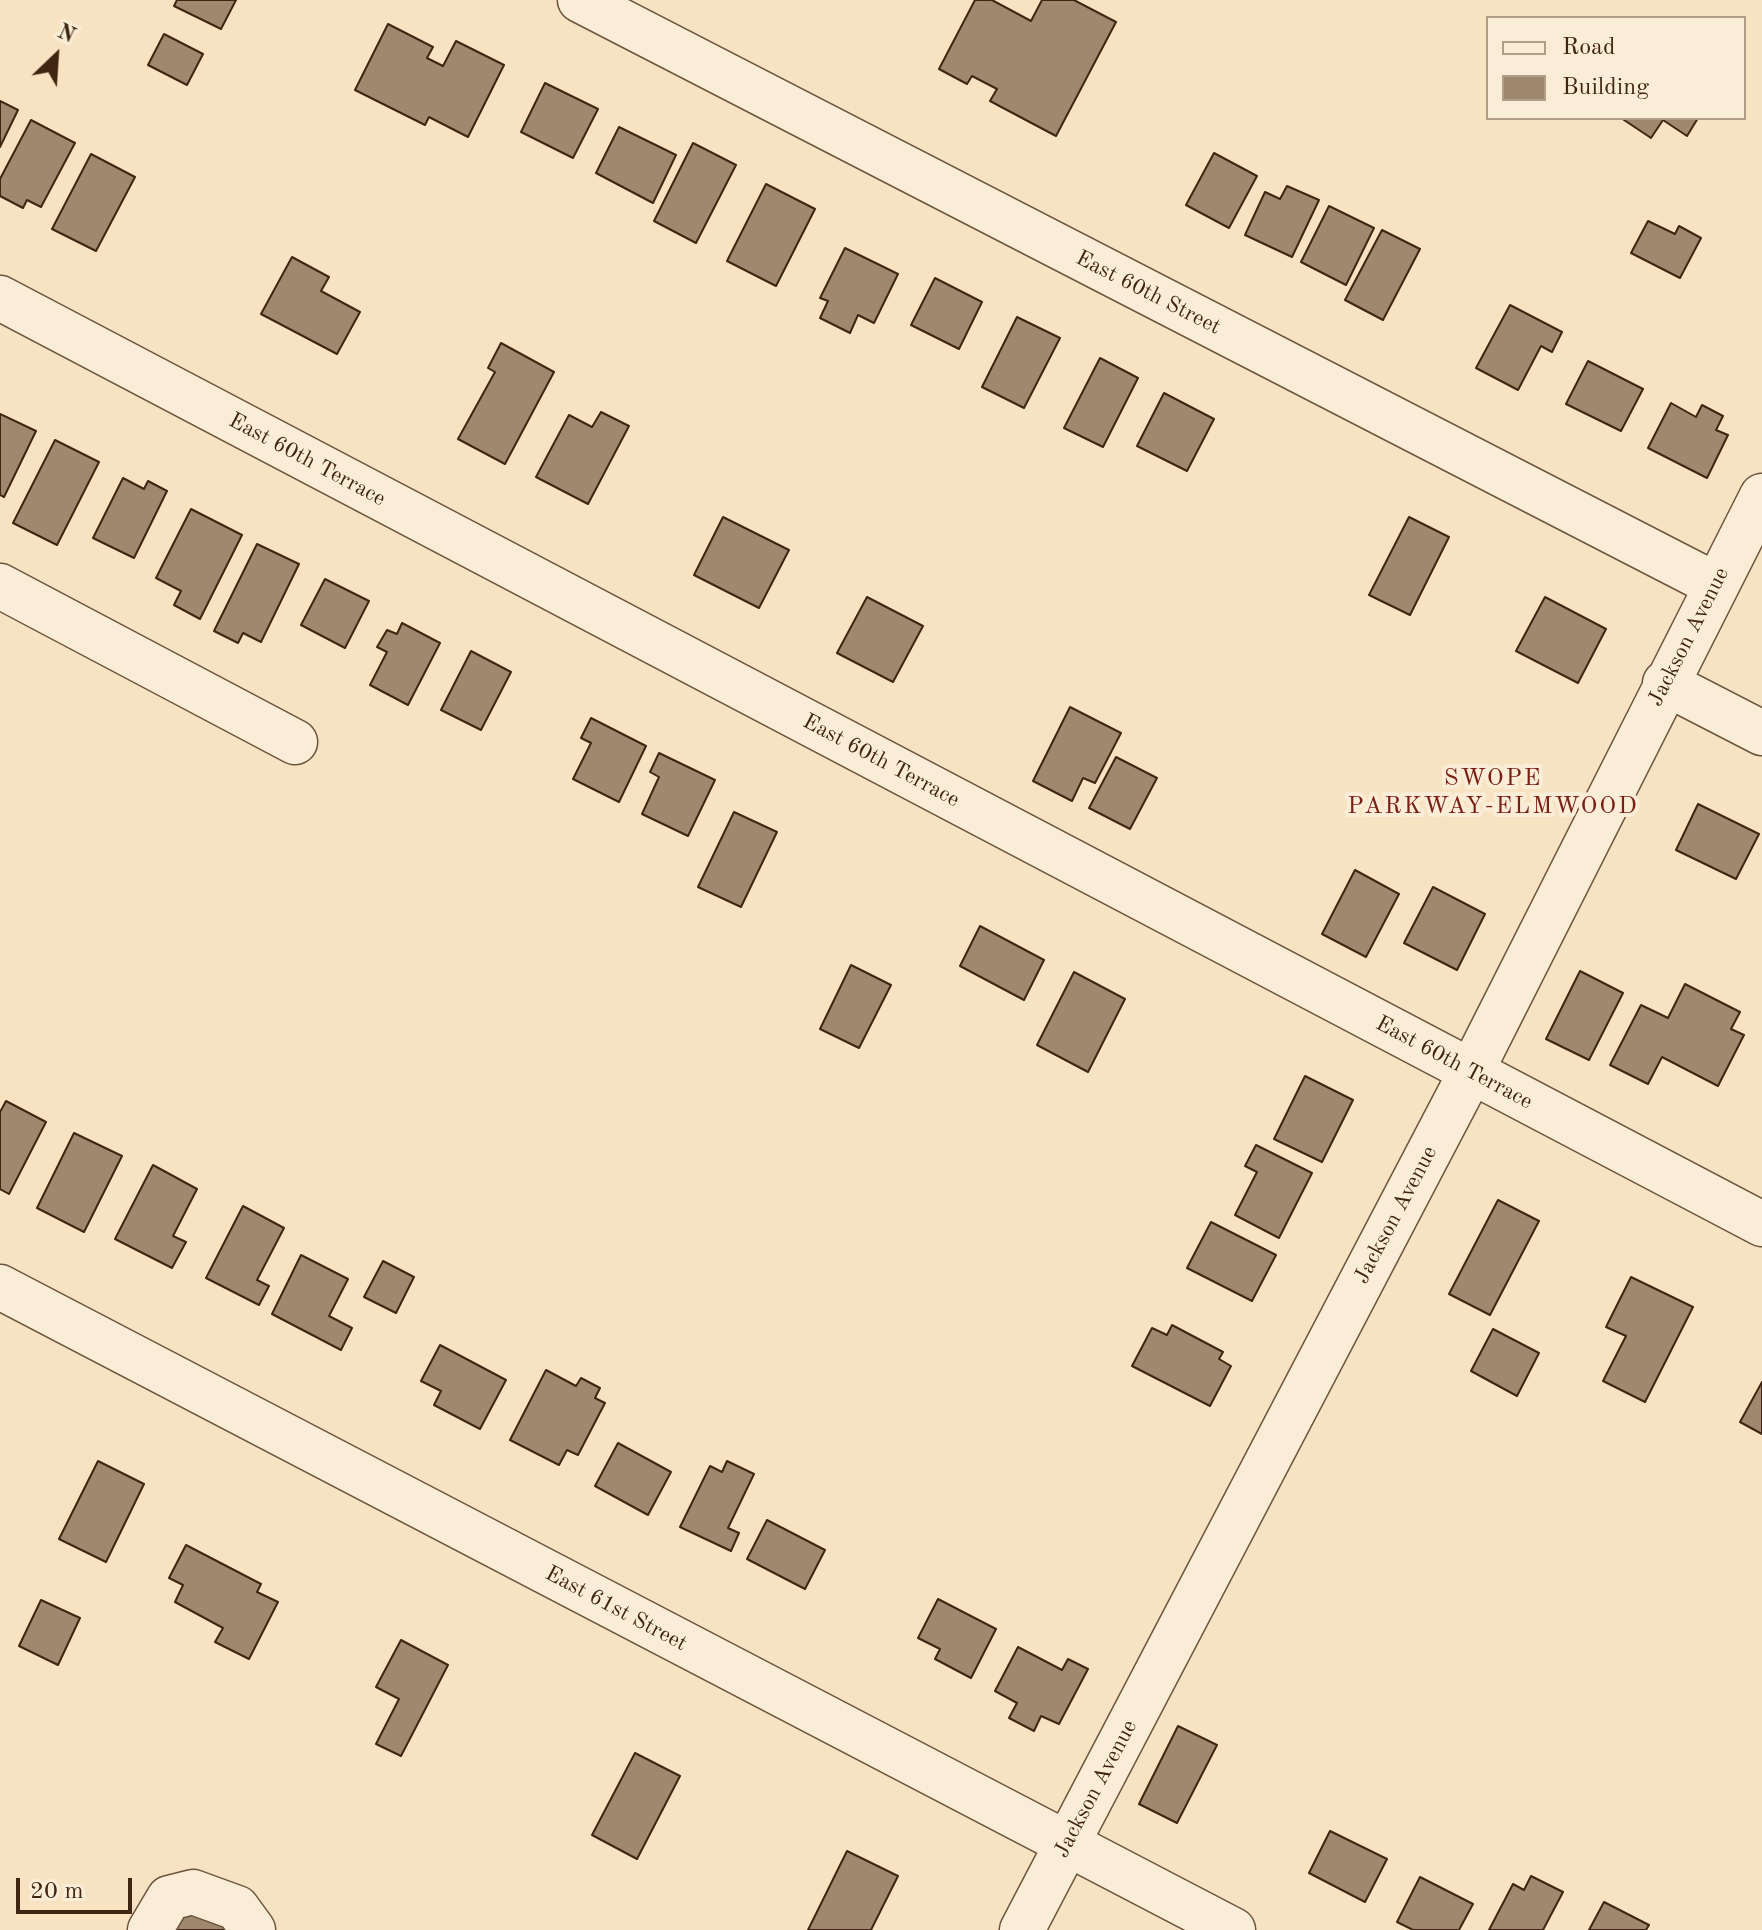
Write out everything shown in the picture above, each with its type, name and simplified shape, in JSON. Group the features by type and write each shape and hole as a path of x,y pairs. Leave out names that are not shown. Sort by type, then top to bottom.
{"street":[{"name":"East 60th Street","path":"580,0 1716,585"},
{"name":"East 60th Terrace","path":"0,298 1762,1224"},
{"name":"Jackson Avenue","path":"1022,1930 1471,1072 1762,496"},
{"path":"0,586 295,742"},
{"path":"1665,683 1762,733"},
{"name":"East 61st Street","path":"0,1287 1233,1930"},
{"path":"150,1930 169,1898 193,1892 237,1908 253,1930"}],"building":[{"path":"177,0 236,0 221,29 174,6"},
{"path":"975,0 992,0 1031,21 1042,0 1074,0 1116,22 1056,136 990,101 997,89 972,76 967,84 939,69"},
{"path":"388,24 433,47 427,58 443,66 456,41 504,65 468,137 429,117 425,125 355,90"},
{"path":"164,34 203,54 187,85 148,65"},
{"path":"545,83 598,109 573,158 521,132"},
{"path":"0,101 18,110 0,147"},
{"path":"31,120 75,143 41,207 27,200 23,208 0,196 0,179"},
{"path":"1624,120 1663,120 1651,138"},
{"path":"1663,120 1697,120 1687,136"},
{"path":"619,127 676,155 653,203 596,173"},
{"path":"693,143 736,165 696,243 654,221"},
{"path":"1214,153 1257,176 1229,228 1186,205"},
{"path":"91,154 135,177 96,251 52,229"},
{"path":"766,184 815,209 776,286 727,261"},
{"path":"1287,186 1319,200 1292,257 1245,235 1265,192 1280,199"},
{"path":"1329,206 1374,228 1346,285 1301,262"},
{"path":"1648,221 1675,234 1679,226 1701,238 1680,278 1631,253"},
{"path":"1382,230 1420,249 1383,320 1345,300"},
{"path":"845,248 898,274 874,323 858,315 850,333 820,318 828,301 820,298"},
{"path":"292,257 329,277 321,291 360,312 337,354 261,314"},
{"path":"935,278 982,302 959,349 911,325"},
{"path":"1510,305 1562,332 1552,352 1541,346 1518,390 1476,368"},
{"path":"1017,317 1060,338 1024,408 982,387"},
{"path":"501,343 554,372 505,464 458,439 495,372 488,368"},
{"path":"1100,358 1138,378 1103,447 1064,428"},
{"path":"1588,361 1643,389 1621,431 1566,404"},
{"path":"1164,393 1214,419 1187,471 1137,446"},
{"path":"1671,403 1696,417 1702,405 1723,416 1716,430 1728,435 1707,478 1648,448"},
{"path":"601,412 629,426 588,504 536,477 569,415 592,427"},
{"path":"0,414 36,431 4,497 0,495"},
{"path":"55,440 99,462 57,545 13,523"},
{"path":"123,478 144,489 148,481 167,491 134,558 93,538"},
{"path":"191,509 242,535 200,619 174,605 181,591 156,578"},
{"path":"723,517 789,550 759,608 694,575"},
{"path":"1409,517 1449,537 1410,615 1369,595"},
{"path":"257,544 299,564 261,642 243,633 238,643 214,631"},
{"path":"325,579 369,601 345,648 301,625"},
{"path":"867,597 923,626 893,682 837,653"},
{"path":"1545,597 1606,629 1578,683 1516,651"},
{"path":"402,623 440,643 408,705 370,685 387,652 377,647 387,630 397,634"},
{"path":"471,651 511,672 481,730 441,710"},
{"path":"1070,707 1121,733 1095,783 1083,778 1072,801 1033,781"},
{"path":"591,718 646,746 619,802 573,779 591,743 581,738"},
{"path":"659,753 715,780 688,836 642,814 659,777 650,772"},
{"path":"1116,757 1157,778 1130,829 1089,808"},
{"path":"1698,804 1759,834 1736,879 1676,850"},
{"path":"734,812 777,832 741,907 698,887"},
{"path":"1355,870 1399,894 1366,957 1322,934"},
{"path":"1433,887 1485,914 1457,970 1404,943"},
{"path":"980,926 1044,960 1024,1000 960,966"},
{"path":"851,965 891,985 859,1048 820,1029"},
{"path":"1580,971 1623,993 1589,1060 1546,1039"},
{"path":"1074,972 1125,999 1088,1072 1037,1045"},
{"path":"1685,984 1740,1012 1731,1029 1744,1035 1718,1086 1662,1057 1648,1084 1610,1065 1641,1005 1668,1018"},
{"path":"1305,1076 1353,1100 1322,1162 1274,1139"},
{"path":"6,1101 46,1122 9,1194 0,1189 0,1112"},
{"path":"74,1133 122,1156 84,1232 37,1208"},
{"path":"1256,1145 1312,1173 1279,1238 1235,1215 1257,1172 1245,1166"},
{"path":"153,1165 197,1189 173,1236 186,1242 172,1268 115,1239"},
{"path":"1498,1200 1539,1221 1490,1315 1449,1294"},
{"path":"243,1206 284,1228 257,1280 269,1286 259,1305 206,1278"},
{"path":"1211,1222 1276,1255 1252,1301 1187,1268"},
{"path":"301,1255 348,1279 329,1316 352,1328 341,1350 272,1314"},
{"path":"383,1261 414,1277 396,1313 364,1297"},
{"path":"1631,1277 1693,1307 1645,1402 1603,1381 1626,1336 1606,1327"},
{"path":"1172,1325 1223,1352 1219,1359 1231,1366 1210,1406 1132,1366 1152,1328 1167,1335"},
{"path":"1493,1329 1539,1353 1517,1396 1471,1371"},
{"path":"440,1345 506,1380 480,1429 434,1405 441,1391 421,1381"},
{"path":"546,1370 576,1386 581,1378 600,1388 595,1398 605,1403 578,1455 567,1450 559,1465 510,1440"},
{"path":"1762,1382 1762,1434 1740,1422"},
{"path":"618,1443 671,1472 648,1515 595,1486"},
{"path":"98,1461 144,1484 106,1562 59,1539"},
{"path":"727,1461 754,1474 728,1528 739,1533 731,1551 680,1527 710,1466 722,1472"},
{"path":"767,1520 825,1550 805,1589 747,1559"},
{"path":"186,1545 261,1584 257,1592 278,1602 249,1659 215,1642 223,1628 175,1602 183,1585 169,1578"},
{"path":"938,1599 996,1629 971,1678 935,1659 940,1649 918,1638"},
{"path":"41,1600 80,1618 58,1665 19,1646"},
{"path":"401,1640 448,1665 401,1756 376,1744 399,1699 376,1687"},
{"path":"1018,1647 1062,1670 1068,1659 1088,1669 1059,1724 1041,1716 1034,1731 1009,1718 1017,1703 995,1691"},
{"path":"1178,1726 1217,1745 1177,1823 1139,1804"},
{"path":"635,1753 680,1776 637,1859 592,1835"},
{"path":"1330,1831 1387,1859 1365,1902 1309,1873"},
{"path":"847,1851 898,1876 871,1930 808,1930"},
{"path":"1531,1876 1563,1892 1543,1930 1489,1930 1513,1884 1524,1890"},
{"path":"1420,1877 1473,1904 1459,1930 1413,1930 1397,1922"},
{"path":"1604,1902 1649,1925 1646,1930 1589,1930"},
{"path":"189,1904 228,1927 226,1930 174,1930"}],"district":[{"name":"SWOPE PARKWAY-ELMWOOD","path":"1493,793"}]}
